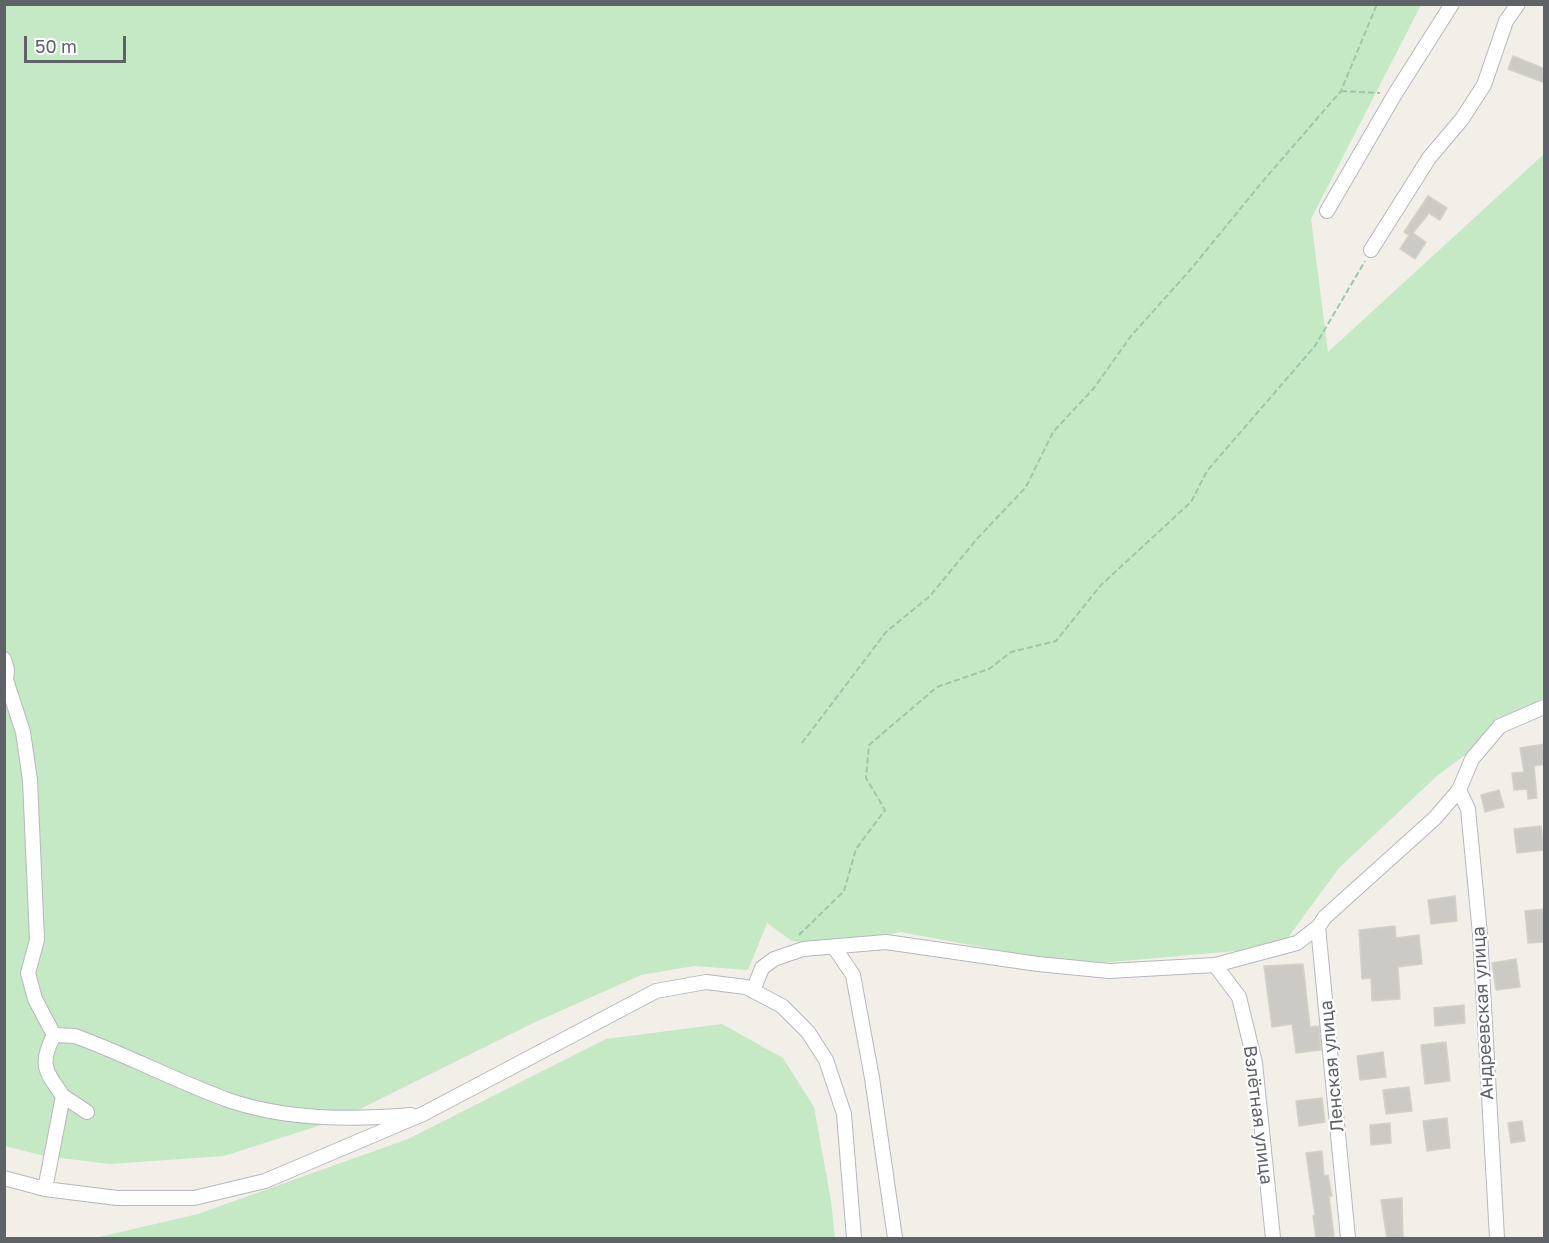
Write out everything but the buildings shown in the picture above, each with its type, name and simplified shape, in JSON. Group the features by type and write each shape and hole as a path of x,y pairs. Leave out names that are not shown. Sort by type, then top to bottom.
{"street":[{"path":"1327,211 1395,94 1452,4"},
{"path":"1371,250 1424,166 1462,119 1484,85 1506,21 1518,4"},
{"path":"4,659 7,670 6,680 23,732 30,780 37,940 28,973 35,999 54,1035"},
{"path":"753,991 762,968 774,959 803,949 886,942 1038,964 1109,970 1215,965 1297,943 1318,927 1342,902 1435,818 1459,790 1472,759 1500,726 1545,707"},
{"name":"Андреевская улица","path":"1459,790 1468,809 1480,934 1497,1239"},
{"name":"Ленская улица","path":"1318,927 1348,1239"},
{"path":"834,947 853,975 872,1078 896,1239"},
{"name":"Взлётная улица","path":"1215,965 1239,997 1255,1063 1273,1239"},
{"path":"4,1178 45,1189 117,1198 194,1198 265,1181 423,1114 656,991 706,982 746,987 782,1006 808,1032 826,1060 844,1113 854,1239"},
{"path":"54,1035 44,1054 47,1074 63,1096 87,1112"},
{"path":"54,1035 84,1040 229,1100 267,1110 357,1120 423,1114"},
{"path":"45,1189 63,1096"}],"path":[{"path":"802,743 886,632 930,596 976,540 1026,487 1053,432 1094,388 1131,336 1191,269 1341,91 1377,4"},
{"path":"1341,91 1395,94"},
{"path":"796,938 844,891 856,849 885,810 866,778 869,745 937,687 989,669 1011,652 1056,641 1101,585 1191,502 1207,471 1316,346 1371,250"}],"green space":[{"path":"5,5 1421,5 1311,219 1328,352 1544,154 1544,697 1438,775 1339,868 1281,947 1077,965 901,932 839,945 792,941 767,923 748,970 694,966 641,975 531,1024 340,1119 224,1156 110,1164 45,1156 5,1146"},
{"path":"722,1024 783,1058 814,1107 831,1201 835,1238 95,1238 198,1214 408,1139 606,1039"}]}
